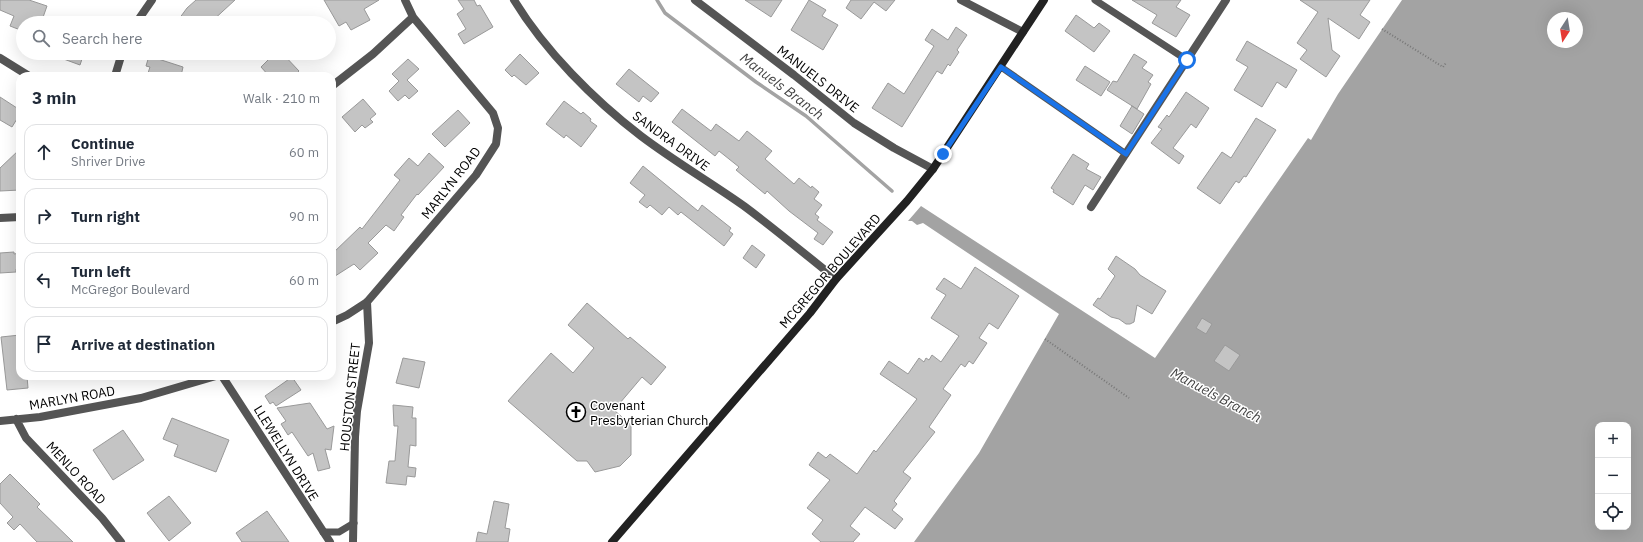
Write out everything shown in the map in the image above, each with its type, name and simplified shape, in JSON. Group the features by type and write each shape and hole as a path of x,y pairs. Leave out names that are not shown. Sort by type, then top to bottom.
{"main road":[{"name":"MCGREGOR BOULEVARD","path":"612,542 806,317 836,279 907,201 933,169 1044,0"}],"street":[{"path":"141,16 152,0"},
{"name":"MARLYN ROAD","path":"336,320 367,302 476,175 496,144 498,128 493,113 413,16 405,0"},
{"name":"SANDRA DRIVE","path":"514,0 537,34 558,58 604,104 641,136 745,207 836,279"},
{"name":"MANUELS DRIVE","path":"695,0 788,70 854,123 894,148 933,169"},
{"path":"961,0 1023,32"},
{"path":"1091,207 1226,0"},
{"path":"336,83 373,54 413,16"},
{"path":"0,58 23,72"},
{"path":"116,72 120,60"},
{"path":"0,218 16,217"},
{"name":"HOUSTON STREET","path":"353,542 355,437 369,343 367,302"},
{"name":"MARLYN ROAD","path":"0,421 40,417 141,398 202,380"},
{"name":"LLEWELLYN DRIVE","path":"225,380 330,542"},
{"name":"MENLO ROAD","path":"16,419 26,438 102,518 121,542"}],"lane":[{"path":"1094,0 1187,60"},
{"path":"1001,67 1126,154"},
{"path":"323,532 339,532 354,523"}],"path":[{"path":"1382,29 1443,67 1446,63"},
{"path":"1045,339 1129,398"}],"water":[{"path":"1402,0 1643,0 1643,542 914,542 979,453 1059,314 923,223 917,225 912,221 908,221 921,206 1155,358 1308,138 1311,140 1338,94"}],"building":[{"path":"0,0 29,0 47,6 43,16 16,16 16,28 10,26 14,16 0,10"},
{"path":"196,0 235,0 218,16 181,16"},
{"path":"324,0 379,0 364,9 370,20 351,30 346,22 339,26 336,21 336,16 333,16"},
{"path":"458,0 474,0 477,6 480,5 493,27 464,44 458,34 466,29 457,14 464,9"},
{"path":"745,0 782,0 771,17"},
{"path":"809,0 826,10 822,16 838,25 823,50 791,30"},
{"path":"851,0 895,0 886,11 874,2 861,19 846,8"},
{"path":"1132,0 1181,0 1176,7 1190,15 1176,37 1152,23 1157,15"},
{"path":"1300,0 1370,0 1360,15 1370,22 1359,39 1328,18 1332,50 1340,56 1326,77 1300,59 1307,50 1297,43 1318,12"},
{"path":"1076,15 1094,28 1099,23 1110,31 1094,52 1065,31"},
{"path":"956,27 967,35 957,50 959,52 950,66 948,64 942,74 937,71 902,127 872,108 888,83 904,94 934,46 925,40 932,29 948,40"},
{"path":"1247,41 1297,70 1286,88 1277,82 1262,107 1234,90 1248,67 1236,60"},
{"path":"520,54 539,73 526,85 514,75 512,77 505,70"},
{"path":"1134,54 1147,62 1142,68 1153,75 1148,82 1151,84 1137,109 1107,90 1113,81 1117,82"},
{"path":"408,59 419,69 407,80 418,91 409,99 405,95 398,101 389,91 399,81 392,74"},
{"path":"66,60 82,60 80,65"},
{"path":"148,60 161,60 183,67 182,72 148,72 150,67 146,66"},
{"path":"268,60 289,60 299,71 265,72 261,67"},
{"path":"1085,66 1110,82 1101,96 1076,80"},
{"path":"629,69 659,93 651,102 643,96 639,102 616,84"},
{"path":"1186,92 1209,108 1196,128 1191,124 1173,148 1184,156 1179,164 1151,143 1162,129 1158,127 1167,115 1169,117"},
{"path":"0,97 16,107 16,120 12,127 0,120"},
{"path":"363,99 376,114 370,119 373,122 365,128 362,125 355,132 342,117"},
{"path":"564,101 581,114 583,112 591,119 590,121 597,126 581,147 566,135 564,138 546,124"},
{"path":"1132,106 1144,114 1132,134 1120,126"},
{"path":"682,109 711,131 716,124 739,141 747,131 772,151 765,159 794,184 799,178 811,188 812,186 819,192 814,199 822,205 815,214 819,217 817,220 833,232 823,245 814,239 818,233 789,211 767,191 765,194 736,170 739,167 719,151 715,156 672,122"},
{"path":"458,110 470,123 445,147 432,134"},
{"path":"1256,118 1276,130 1246,177 1244,176 1239,183 1236,181 1220,204 1197,188 1222,152 1231,158"},
{"path":"16,153 16,190 0,191 0,168"},
{"path":"429,153 444,167 418,195 417,194 401,215 404,217 394,231 386,225 368,243 378,253 360,270 354,264 336,275 336,250 360,227 362,229 400,180 394,175 409,158 418,166"},
{"path":"1073,154 1089,164 1086,169 1101,177 1093,190 1085,185 1073,205 1053,192 1054,190 1051,188"},
{"path":"643,166 698,211 702,205 731,228 729,231 733,234 724,246 681,212 678,215 669,207 662,215 650,205 647,208 639,202 645,195 630,183"},
{"path":"752,245 765,255 756,268 743,258"},
{"path":"14,252 14,254 16,254 16,272 0,273 0,253"},
{"path":"1116,256 1135,269 1140,275 1166,291 1152,314 1137,305 1134,322 1130,324 1126,324 1119,319 1111,317 1093,305 1098,298 1100,299 1115,276 1108,269"},
{"path":"975,267 1019,296 998,329 989,323 979,338 987,343 973,364 969,361 965,367 961,364 943,389 951,395 929,427 935,432 903,472 911,478 894,501 897,504 892,510 903,519 895,529 865,507 850,526 860,534 853,542 821,542 812,534 823,520 807,508 830,480 809,465 818,452 826,458 830,454 857,474 874,450 876,452 917,399 880,374 889,361 908,374 919,358 924,362 926,358 929,360 932,355 941,362 959,336 931,318 946,295 936,289 944,278 961,289"},
{"path":"587,303 628,339 630,337 666,367 651,385 642,377 614,410 631,425 631,455 620,466 595,472 587,461 577,461 508,401 551,353 573,373 594,348 568,325"},
{"path":"1202,318 1212,324 1206,334 1196,328"},
{"path":"16,335 16,380 27,380 28,388 7,390 1,337"},
{"path":"1225,345 1240,355 1229,371 1214,361"},
{"path":"403,358 425,362 419,388 396,383"},
{"path":"288,380 294,380 301,390 276,406 273,402 270,404 265,396"},
{"path":"310,403 327,429 334,426 331,450 325,449 330,468 318,471 313,453 308,456 292,432 288,435 281,424 286,421 277,408"},
{"path":"393,405 413,407 412,418 416,418 416,446 410,445 408,467 416,468 415,477 407,476 406,485 386,483 389,461 395,461 398,426 394,426"},
{"path":"172,418 229,440 216,472 174,456 178,445 163,439"},
{"path":"123,430 144,460 113,480 93,450"},
{"path":"10,474 40,504 37,507 73,542 37,542 20,524 14,530 7,523 13,517 0,503 0,484"},
{"path":"169,496 191,523 169,541 147,513"},
{"path":"494,501 509,504 505,528 510,529 508,542 476,542 478,532 487,534"},
{"path":"267,511 289,542 242,542 236,533"}],"waterway":[{"name":"Manuels Branch","path":"657,0 665,13 756,82 806,116 892,191"}],"place":[{"name":"Covenant Presbyterian Church","path":"576,412"}],"route":[{"path":"943,154 1001,67 1126,154 1187,60"}]}
